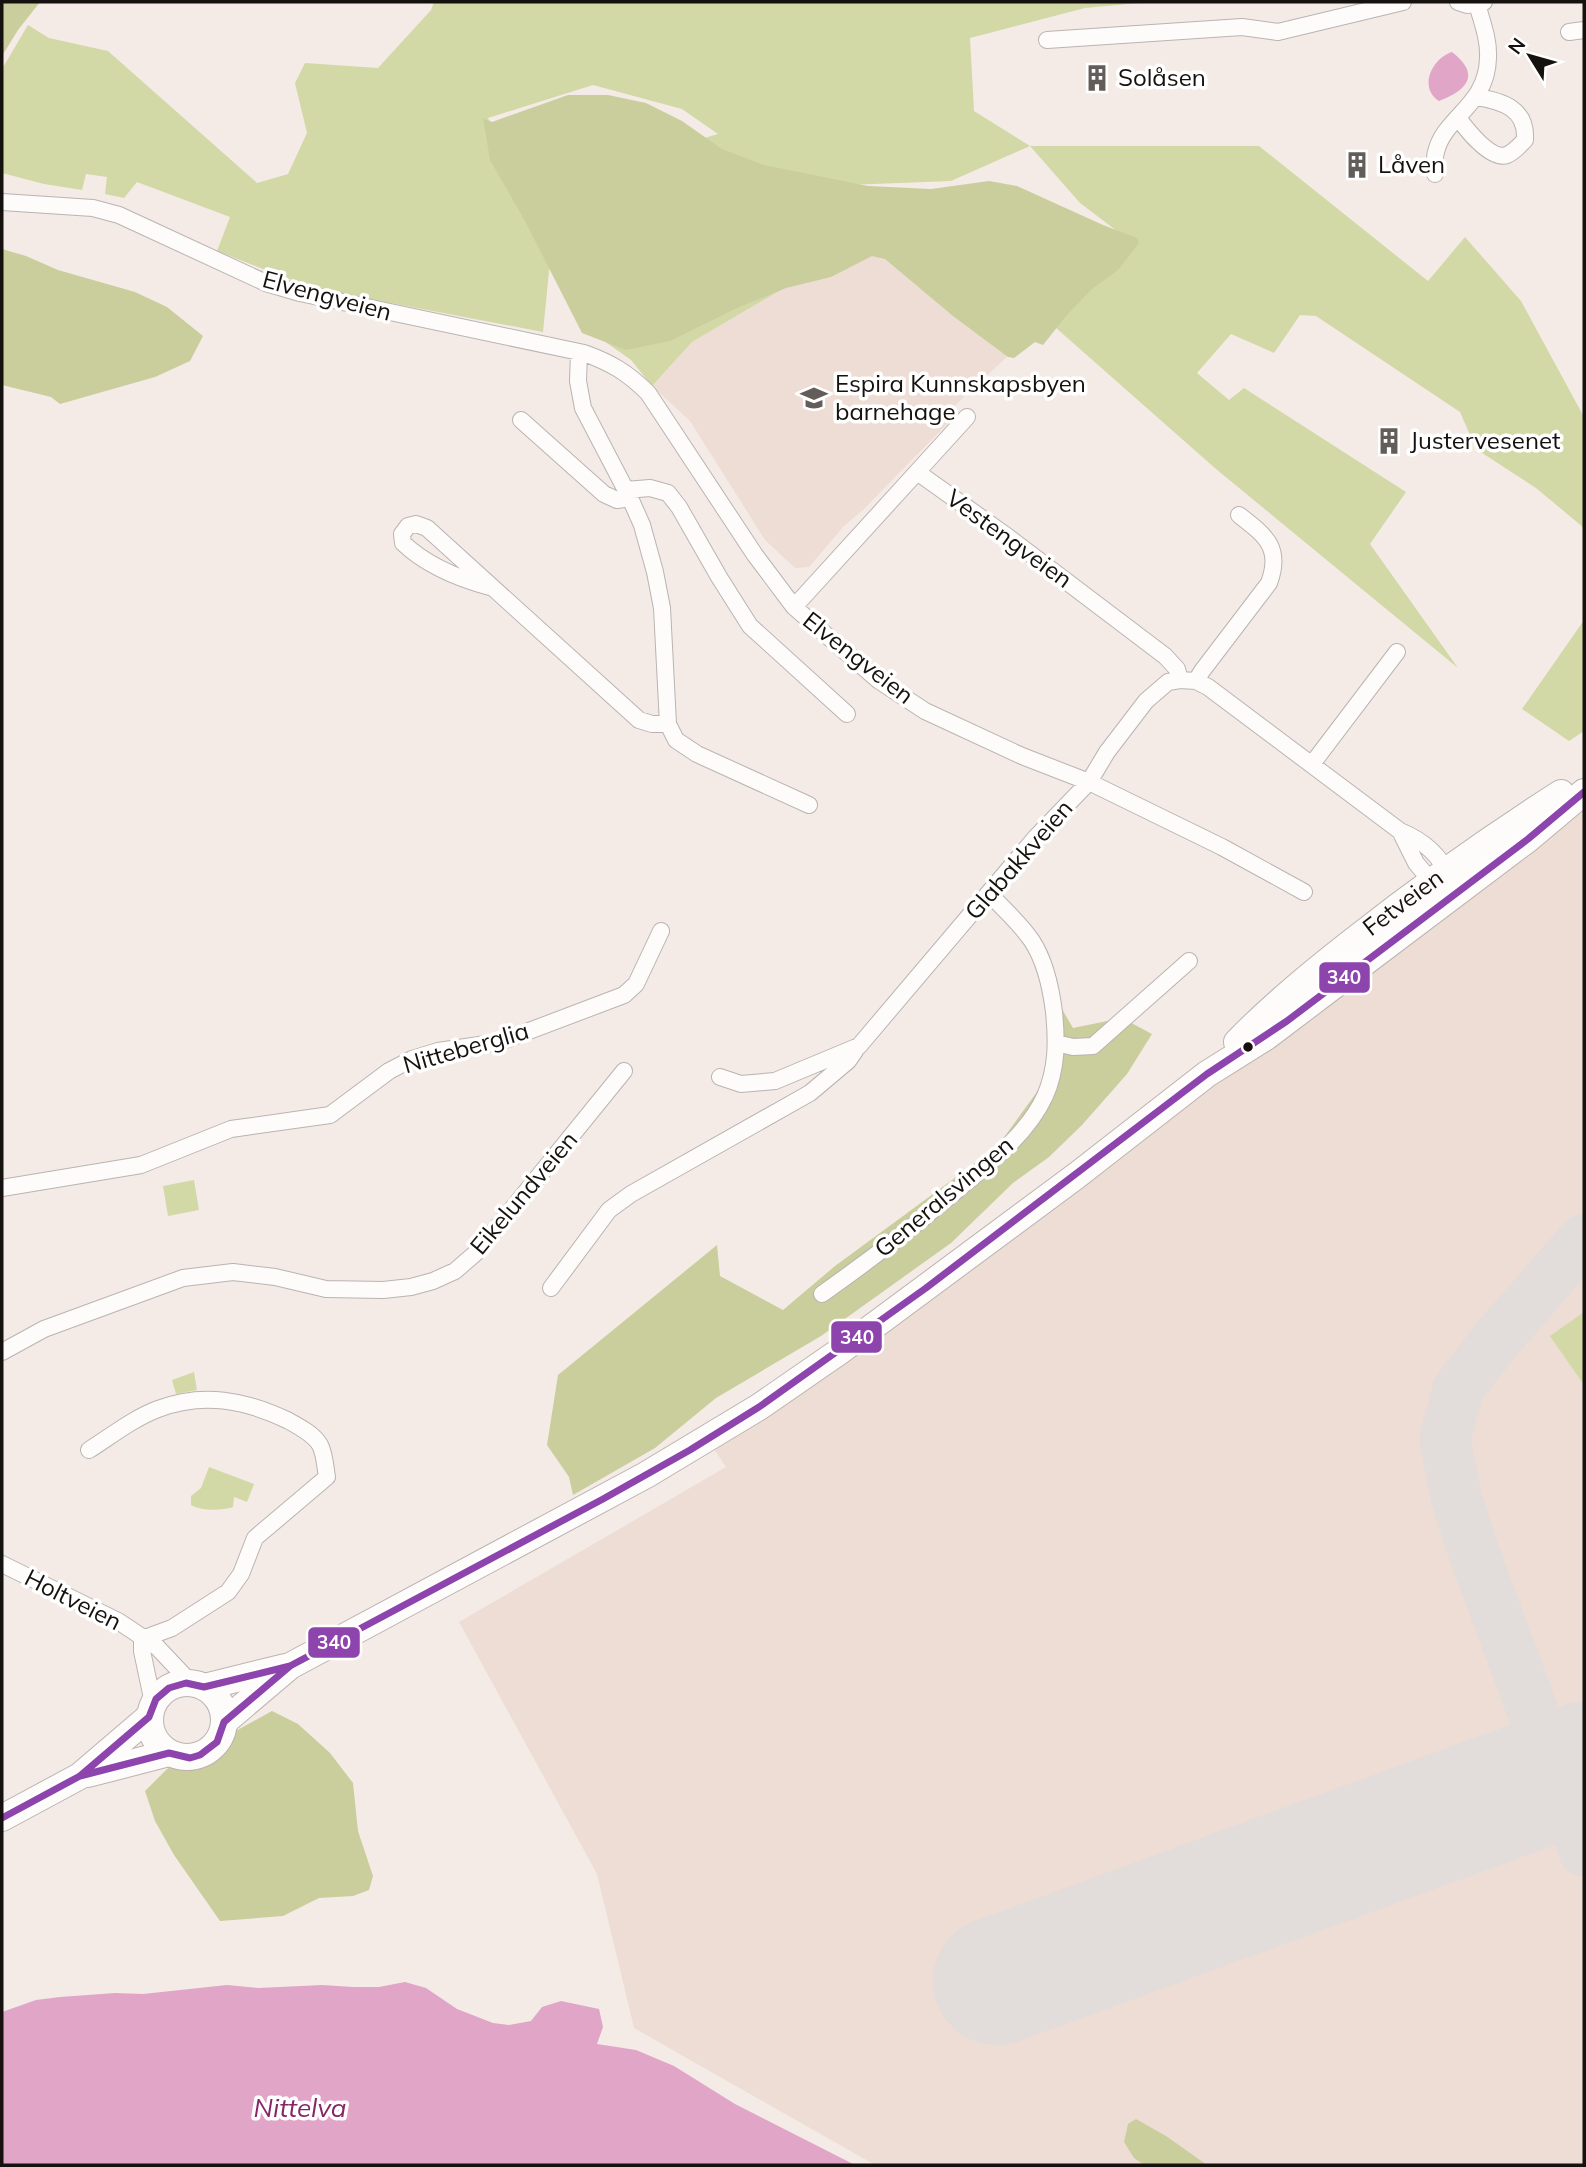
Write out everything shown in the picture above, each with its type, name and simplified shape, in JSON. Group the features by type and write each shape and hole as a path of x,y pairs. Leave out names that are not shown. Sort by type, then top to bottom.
{"highway":[{"name":"Fetveien","path":"224,1722 290,1666 613,1493 759,1407 926,1289 1207,1074 1266,1037 1512,824 1584,778"},
{"name":"Fetveien","path":"1442,883 1584,792"},
{"name":"Fetveien","path":"198,1685 290,1666"},
{"path":"2,1818 80,1776 169,1753 190,1758 210,1750 217,1742 224,1722 221,1705 211,1692 198,1685 180,1683 169,1687 160,1694 151,1710 80,1776"},
{"path":"151,1710 154,1738 169,1753"}],"street":[{"path":"1047,40 1242,27 1278,32 1403,2"},
{"path":"1435,174 1436,151 1445,133 1476,97 1485,78 1488,60 1480,3 1458,2"},
{"path":"1458,118 1476,141 1499,155 1506,155 1525,140 1523,120 1514,110 1504,103 1476,97"},
{"name":"Elvengveien","path":"2,202 93,208 119,215 266,283 300,293 579,352 611,363 648,393 755,555 794,607 878,680 925,711 1022,756 1089,782 1304,892"},
{"path":"579,352 578,381 583,408 628,494 650,550 662,608 668,724 676,740 697,754 809,805"},
{"path":"794,607 967,417"},
{"name":"Elvengveien","path":"521,420 604,494 617,500 650,488 668,493 680,506 750,626 847,714"},
{"name":"Vestengveien","path":"917,472 1165,656 1188,681 1223,698 1400,831 1425,844 1442,883"},
{"path":"1188,681 1269,583 1274,568 1274,554 1268,541 1239,515"},
{"path":"490,587 464,581 413,553 403,543 402,534 408,526 416,524 426,528 639,720 652,724 668,724"},
{"path":"1312,764 1397,652"},
{"name":"Glabakkveien","path":"551,1288 609,1210 631,1194 810,1093 848,1061 1036,837 1089,782 1107,752 1146,701 1168,682 1188,681"},
{"name":"Generalsvingen","path":"822,1294 942,1203 1011,1141 1044,1098 1053,1069 1056,1043 1053,1004 1042,959 1021,928 989,893"},
{"name":"Nitteberglia","path":"2,1188 141,1165 231,1129 330,1115 389,1070 412,1059 438,1051 500,1042 624,995 636,984 661,932"},
{"path":"1056,1043 1073,1047 1093,1046 1189,961"},
{"name":"Glabakkveien","path":"720,1077 741,1084 775,1081 859,1046"},
{"name":"Eikelundveien","path":"2,1352 44,1329 183,1278 233,1272 275,1277 326,1289 354,1291 411,1287 433,1281 455,1270 478,1251 624,1071"},
{"name":"Holtveien","path":"89,1450 157,1409 197,1399 236,1401 268,1411 309,1433 319,1443 324,1454 327,1477 255,1538 241,1574 228,1592 172,1628 142,1639"},
{"name":"Holtveien","path":"2,1564 118,1621 157,1647 198,1685"},
{"name":"Holtveien","path":"142,1639 151,1710"}],"shaded area":[{"name":"Espira Kunnskapsbyen barnehage","path":"881,237 1043,323 950,410 949,422 844,526 809,567 795,568 765,540 690,421 652,386 692,342 832,260"},
{"path":"1584,793 1584,2165 875,2165 634,2028 597,1874 459,1622 726,1467 710,1443"}],"green space":[{"path":"2,2 40,2 2,56"},
{"path":"434,2 1150,2 1085,8 970,38 974,111 1030,146 951,181 847,185 832,260 692,342 652,386 631,360 597,336 667,149 718,134 682,109 593,85 488,118 551,251 543,332 312,288 217,251 230,217 137,182 124,198 105,194 107,177 86,174 82,190 2,173 2,69 28,25 49,38 108,51 257,183 288,174 307,133 295,83 305,63 378,68 431,10"},
{"path":"568,95 608,95 646,103 682,121 722,149 764,165 868,186 931,189 989,181 1017,186 1137,238 1139,243 1118,270 1092,289 1043,345 1035,342 1014,358 1008,357 953,316 885,259 872,256 831,277 786,288 737,308 670,341 626,350 582,333 525,221 490,160 483,118 492,122"},
{"path":"1030,146 1259,146 1428,281 1465,237 1521,301 1584,417 1584,528 1536,488 1476,449 1460,412 1316,316 1300,315 1274,353 1231,334 1197,373 1229,400 1244,388 1406,492 1370,544 1458,668 1216,469 1047,320 1117,231 1080,203"},
{"path":"2,249 58,270 135,292 167,307 203,336 190,361 155,377 60,404 51,397 2,385"},
{"path":"1584,620 1584,731 1569,741 1522,709"},
{"path":"1055,997 1073,1028 1122,1018 1152,1034 1127,1074 1082,1125 1049,1157 1013,1183 951,1243 821,1336 716,1398 655,1448 573,1495 569,1477 547,1445 558,1375 717,1245 720,1276 783,1310 835,1266 997,1147 1063,1056"},
{"path":"194,1180 199,1210 168,1216 163,1186"},
{"path":"1584,1312 1584,1385 1550,1336"},
{"path":"194,1372 197,1390 176,1394 172,1380"},
{"path":"209,1467 254,1484 247,1502 234,1497 233,1507 217,1510 191,1505 191,1496 201,1488"},
{"path":"272,1711 298,1724 330,1753 353,1783 358,1831 373,1876 369,1890 353,1896 319,1898 283,1916 220,1921 174,1855 155,1821 145,1791 167,1769"},
{"path":"1136,2119 1207,2165 1144,2165 1134,2158 1124,2142 1128,2124"}],"water":[{"path":"1452,52 1466,68 1467,81 1457,92 1439,101 1429,89 1430,74 1439,60"},
{"name":"Nittelva","path":"405,1982 426,1988 457,2009 493,2023 509,2025 531,2021 542,2007 561,2001 599,2009 603,2027 597,2044 636,2050 674,2066 735,2104 855,2165 2,2165 2,2012 36,2000 60,1997 143,1994 227,1985 258,1988 322,1985 379,1987"}],"taxiway":[{"path":"1584,1239 1495,1341 1458,1389 1445,1439 1456,1497 1473,1550 1548,1752 1564,1763 1584,1765"},
{"path":"1584,1768 1573,1792 1570,1809 1584,1851"}],"runway":[{"path":"997,1981 1584,1766"}],"transit line":[{"name":"340","path":"80,1776 169,1753 190,1758 200,1755 217,1742 224,1722 290,1666 603,1499 759,1407 926,1288 1207,1074 1287,1021 1528,839 1584,792"},
{"name":"340","path":"2,1818 80,1776 149,1717 156,1699 169,1688 186,1683 204,1687 290,1666"}],"place":[{"name":"Solåsen","path":"1097,78"},
{"name":"Låven","path":"1357,165"},
{"name":"Espira Kunnskapsbyen barnehage","path":"814,398"},
{"name":"Justervesenet","path":"1389,441"}]}
